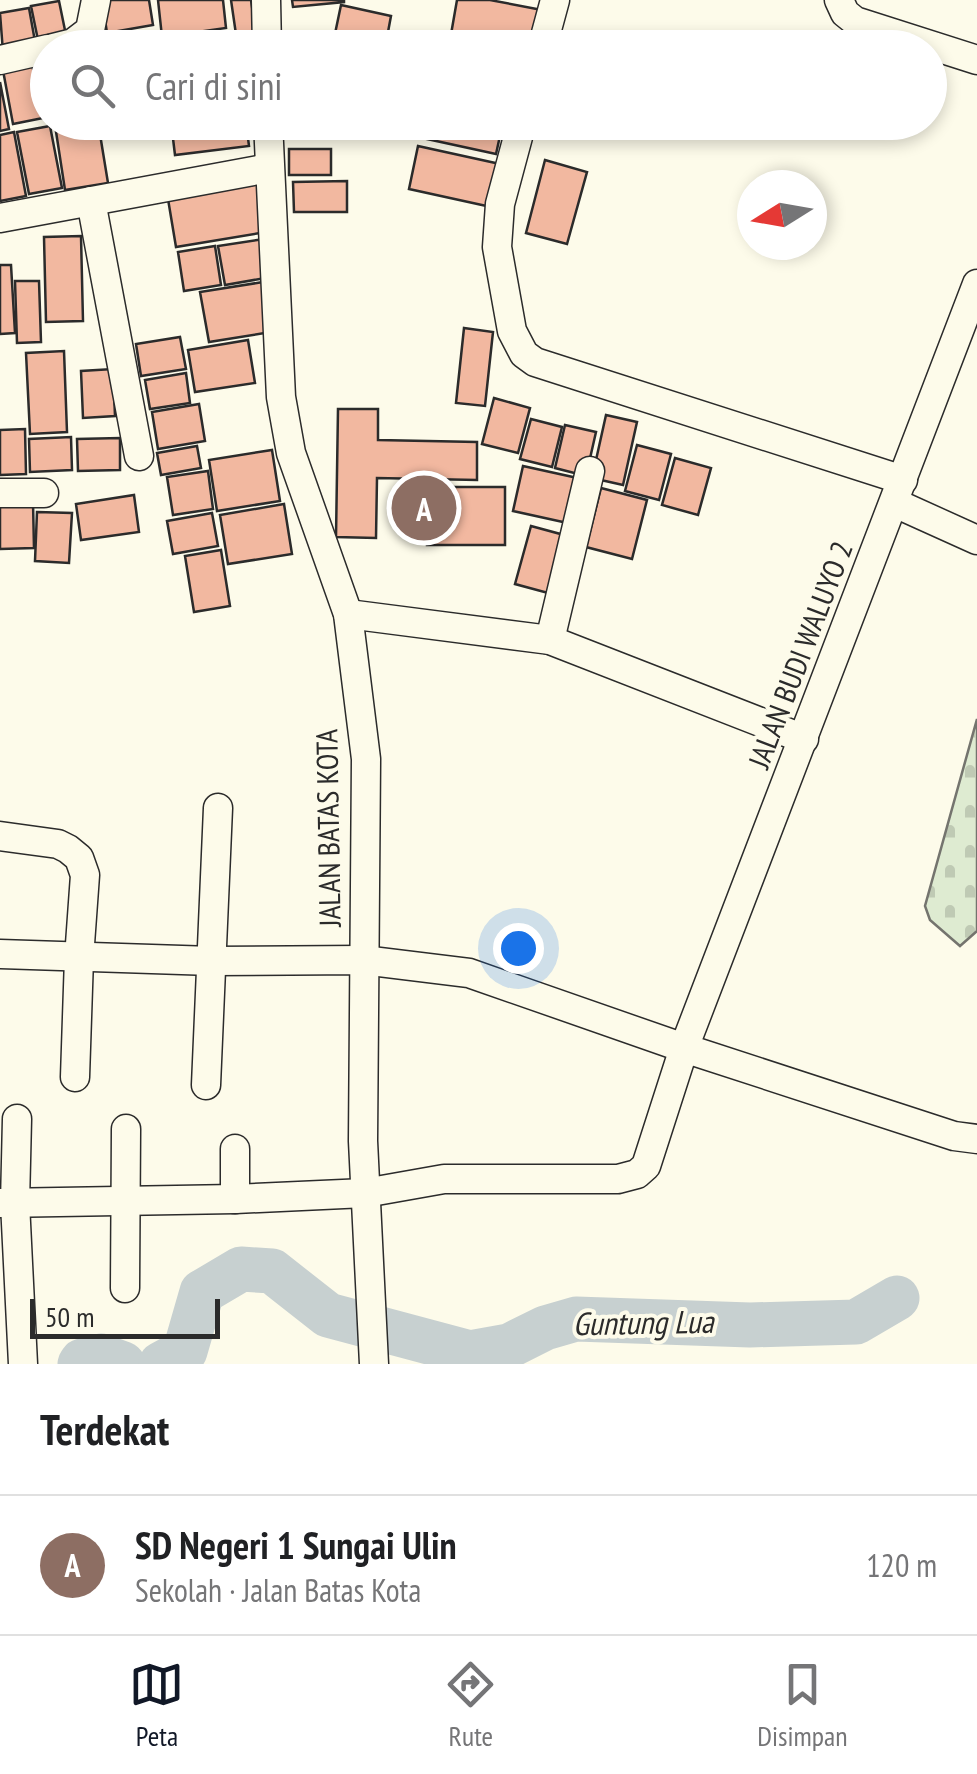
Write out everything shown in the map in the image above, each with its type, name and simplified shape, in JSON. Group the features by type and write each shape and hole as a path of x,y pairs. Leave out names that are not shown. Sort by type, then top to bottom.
{"street":[{"path":"90,30 96,0"},
{"path":"266,0 267,30"},
{"path":"547,30 555,0"},
{"path":"839,0 845,13 855,21 883,30"},
{"path":"947,50 977,60"},
{"path":"0,60 30,53"},
{"name":"JALAN BATAS KOTA","path":"268,140 281,397 291,453 348,614 366,759 364,1193 374,1364"},
{"path":"517,140 500,204 496,247 512,331 524,354 535,362 899,491 977,540"},
{"path":"0,218 269,168"},
{"path":"91,201 139,456"},
{"name":"JALAN BUDI WALUYO 2","path":"364,1193 444,1179 618,1179 636,1174 646,1166 684,1048 977,284"},
{"path":"550,640 590,471"},
{"path":"0,493 44,493"},
{"path":"348,614 550,640 804,739"},
{"path":"206,1085 218,808"},
{"path":"0,836 58,844 78,858 85,874 74,1077"},
{"path":"0,954 212,961 363,960 469,973 954,1136 977,1138"},
{"path":"17,1119 8,1203 23,1364"},
{"path":"125,1288 126,1129"},
{"path":"235,1149 235,1199"},
{"path":"8,1203 364,1193"}],"green space":[{"path":"977,719 977,931 960,946 930,920 925,906"}],"building":[{"path":"102,0 149,0 153,25 107,30"},
{"path":"158,0 223,0 226,28 161,30"},
{"path":"231,0 251,0 255,30 235,30"},
{"path":"292,0 344,0 344,2 293,7"},
{"path":"457,0 490,0 542,10 538,30 452,30"},
{"path":"59,1 65,30 36,30 31,6"},
{"path":"341,5 391,16 388,30 336,30"},
{"path":"29,8 33,30 30,48 3,52 0,13"},
{"path":"30,59 30,121 13,124 2,65"},
{"path":"0,82 9,129 0,131"},
{"path":"30,130 30,140 53,140 62,188 29,194 17,132"},
{"path":"14,132 26,196 0,201 0,135"},
{"path":"57,140 101,140 108,183 65,190"},
{"path":"173,140 248,140 249,146 175,155"},
{"path":"432,140 499,140 496,154"},
{"path":"418,146 500,164 491,207 409,189"},
{"path":"289,149 331,149 331,175 289,175"},
{"path":"545,160 587,172 567,244 526,233"},
{"path":"347,181 347,212 294,212 293,182"},
{"path":"258,184 266,232 176,247 168,199"},
{"path":"81,236 83,321 46,322 44,237"},
{"path":"264,239 271,277 225,285 218,246"},
{"path":"215,246 221,285 184,291 178,252"},
{"path":"0,265 11,265 15,333 0,334"},
{"path":"15,281 39,281 41,342 17,343"},
{"path":"263,282 271,332 209,342 200,292"},
{"path":"464,328 493,332 485,406 456,403"},
{"path":"180,337 186,369 141,376 136,344"},
{"path":"248,340 255,383 195,392 188,350"},
{"path":"64,351 67,432 30,434 26,353"},
{"path":"113,369 115,416 83,418 81,371"},
{"path":"186,373 190,403 150,409 145,380"},
{"path":"494,398 530,408 518,453 482,444"},
{"path":"199,404 205,441 158,449 152,412"},
{"path":"338,409 378,409 378,440 477,442 477,480 377,478 376,538 336,537"},
{"path":"606,415 637,422 623,485 592,478"},
{"path":"531,419 562,427 552,467 520,459"},
{"path":"565,425 596,432 586,476 555,468"},
{"path":"25,429 26,474 0,475 0,430"},
{"path":"71,437 72,470 30,472 29,439"},
{"path":"120,438 120,470 78,471 77,439"},
{"path":"637,445 671,454 659,500 625,491"},
{"path":"197,446 201,468 161,475 157,453"},
{"path":"272,450 280,501 217,511 209,460"},
{"path":"675,458 711,468 698,515 662,505"},
{"path":"523,466 582,479 572,524 513,511"},
{"path":"208,471 213,509 173,515 167,477"},
{"path":"428,487 505,487 505,545 427,545"},
{"path":"601,488 647,500 632,559 586,547"},
{"path":"134,495 139,532 81,540 76,504"},
{"path":"0,502 33,502 34,548 0,549"},
{"path":"284,504 292,554 228,564 220,515"},
{"path":"37,512 72,513 69,563 35,561"},
{"path":"212,513 218,546 173,554 167,521"},
{"path":"531,526 564,535 548,593 515,584"},
{"path":"221,550 230,606 194,612 185,556"}],"waterway":[{"name":"Guntung Lua","path":"161,1364 185,1351 202,1292 241,1269 272,1271 328,1315 470,1353 509,1346 545,1328 576,1319 750,1325 856,1322 897,1298"},
{"name":"Guntung Lua","path":"80,1364 101,1356 123,1364"}],"place":[{"name":"SD Negeri 1 Sungai Ulin","path":"424,508"}]}
